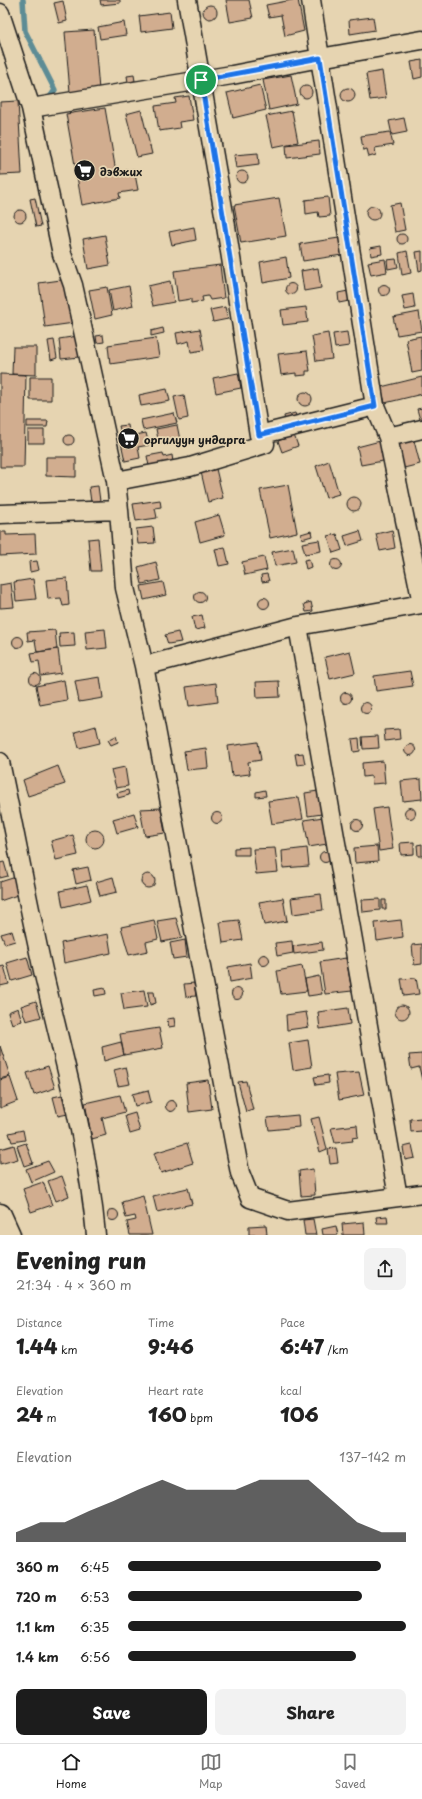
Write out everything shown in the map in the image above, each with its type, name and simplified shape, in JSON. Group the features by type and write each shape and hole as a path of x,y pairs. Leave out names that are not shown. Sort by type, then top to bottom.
{"main road":[{"path":"0,1215 9,1235"}],"street":[{"path":"116,481 190,467 265,444 259,435 187,0"},
{"path":"144,666 298,626 422,603 388,437 375,406 311,0"},
{"path":"0,13 31,108 62,254 73,285 116,481 125,588 144,666 240,1173 250,1198 288,1211 422,1194"},
{"path":"31,108 201,80 422,40"},
{"path":"259,435 375,406"},
{"path":"388,437 422,429"},
{"path":"0,514 119,510"},
{"path":"298,626 398,1197"},
{"path":"0,762 44,973 80,1126 92,1192 96,1235"}],"building":[{"path":"100,0 120,0 120,3 101,5"},
{"path":"226,0 249,0 253,18 230,22"},
{"path":"298,0 304,31 285,36 281,15 269,17 266,5"},
{"path":"63,1 67,21 59,23 54,3"},
{"path":"210,5 215,7 217,12 215,17 210,19 205,17 203,12 205,7"},
{"path":"170,12 172,28 141,32 139,16"},
{"path":"373,17 375,30 350,34 349,20"},
{"path":"124,22 126,35 100,39 98,27"},
{"path":"94,30 99,90 70,92 65,32"},
{"path":"422,60 422,77 414,79 411,62"},
{"path":"382,71 386,98 370,100 366,74"},
{"path":"134,75 135,81 128,82 127,76"},
{"path":"291,75 297,104 269,110 263,80"},
{"path":"260,85 266,110 233,118 227,93"},
{"path":"306,86 310,88 312,92 310,96 306,98 302,96 300,92 302,88"},
{"path":"345,88 351,88 355,92 355,98 351,102 345,102 341,98 341,92"},
{"path":"189,96 193,120 179,122 180,128 159,131 155,106 176,103 175,98"},
{"path":"18,101 22,174 0,175 0,102"},
{"path":"105,108 116,172 134,169 138,190 119,193 120,198 82,205 66,114"},
{"path":"141,110 152,154 137,157 126,114"},
{"path":"292,111 298,142 273,147 266,116"},
{"path":"404,118 407,132 392,135 389,121"},
{"path":"390,132 393,145 375,148 376,155 369,157 367,149 363,150 361,136"},
{"path":"319,141 320,154 287,158 286,145"},
{"path":"258,153 259,165 236,168 234,155"},
{"path":"240,171 244,171 248,177 244,183 240,183 236,179 236,175"},
{"path":"328,197 330,216 319,217 318,212 306,214 305,200"},
{"path":"35,198 41,226 36,227 30,199"},
{"path":"279,198 286,236 241,243 234,205"},
{"path":"400,203 405,230 395,232 390,205"},
{"path":"373,206 378,208 380,213 378,218 373,220 368,218 366,213 368,208"},
{"path":"20,210 24,212 26,216 24,220 20,222 16,220 14,216 16,212"},
{"path":"194,227 196,240 172,245 169,232"},
{"path":"402,234 407,239 402,244 397,239"},
{"path":"105,235 110,265 88,269 83,239"},
{"path":"339,238 342,255 303,261 300,244"},
{"path":"381,246 382,254 371,256 370,248"},
{"path":"407,251 411,273 402,275 399,253"},
{"path":"422,251 422,270 419,271 416,252"},
{"path":"286,257 289,278 263,283 260,262"},
{"path":"385,259 387,272 371,275 368,262"},
{"path":"396,259 398,267 388,269 387,260"},
{"path":"220,265 224,298 210,300 208,296 202,297 203,301 191,303 191,299 178,301 174,271"},
{"path":"318,268 321,288 304,291 301,271"},
{"path":"68,279 74,323 45,327 39,283"},
{"path":"170,281 174,302 153,306 148,286"},
{"path":"289,284 293,284 295,285 295,293 289,294 286,291 286,287"},
{"path":"384,284 388,286 390,290 388,294 384,296 380,294 378,290 380,286"},
{"path":"129,286 133,306 113,311 109,290"},
{"path":"107,287 112,315 95,319 89,290"},
{"path":"348,291 349,301 339,303 338,293"},
{"path":"413,294 415,308 405,310 402,296"},
{"path":"225,307 228,319 213,322 210,310"},
{"path":"306,307 308,322 283,325 281,310"},
{"path":"419,312 422,331 397,335 393,317"},
{"path":"163,328 164,333 151,336 151,331"},
{"path":"200,329 204,350 191,352 189,341 178,344 176,333"},
{"path":"347,332 349,346 335,348 333,334"},
{"path":"328,333 332,359 316,361 312,336"},
{"path":"103,335 104,342 97,343 96,336"},
{"path":"78,336 80,357 61,359 59,339"},
{"path":"421,336 422,371 412,373 406,339"},
{"path":"156,338 159,357 110,364 108,345"},
{"path":"54,340 57,358 51,360 48,341"},
{"path":"13,347 36,347 36,375 12,374"},
{"path":"307,351 310,371 306,371 306,375 296,376 296,373 281,375 278,354"},
{"path":"238,373 241,388 216,393 213,378"},
{"path":"0,374 26,375 24,467 0,467"},
{"path":"30,377 51,377 51,400 30,400"},
{"path":"422,377 422,394 385,403 381,387"},
{"path":"167,389 170,401 141,406 139,395"},
{"path":"305,392 310,394 312,399 310,404 305,406 300,404 298,399 300,394"},
{"path":"184,395 188,418 179,420 174,397"},
{"path":"422,408 422,423 421,423 417,409"},
{"path":"174,413 177,423 143,430 141,420"},
{"path":"295,413 297,418 285,421 284,416"},
{"path":"27,421 48,421 47,427 27,427"},
{"path":"128,425 129,432 121,433 119,426"},
{"path":"177,425 180,440 159,444 156,429"},
{"path":"28,430 44,430 44,443 28,443"},
{"path":"146,433 149,445 138,447 140,458 125,461 120,438"},
{"path":"67,435 71,435 74,440 71,445 67,445 64,442 64,438"},
{"path":"294,435 298,446 282,452 278,441"},
{"path":"413,437 420,464 404,468 397,441"},
{"path":"380,441 383,461 361,465 357,447"},
{"path":"163,453 164,457 172,455 173,462 149,466 147,456"},
{"path":"46,457 76,457 76,477 46,476"},
{"path":"329,461 339,494 326,498 316,466"},
{"path":"216,469 223,498 208,502 201,472"},
{"path":"288,485 297,532 270,538 260,490"},
{"path":"98,486 100,501 91,502 89,487"},
{"path":"354,497 359,499 361,504 359,509 354,511 349,509 347,504 349,499"},
{"path":"160,500 161,507 155,508 157,518 136,521 133,504"},
{"path":"219,515 225,535 200,542 195,522"},
{"path":"153,527 155,543 138,544 136,529"},
{"path":"392,530 395,548 380,551 376,534"},
{"path":"311,531 312,536 302,539 301,534"},
{"path":"360,531 363,541 347,546 344,536"},
{"path":"0,532 6,532 6,535 35,534 36,554 0,556"},
{"path":"337,534 342,550 333,553 328,536"},
{"path":"98,538 101,571 91,571 88,539"},
{"path":"319,540 321,551 305,554 302,543"},
{"path":"225,547 229,564 219,566 215,549"},
{"path":"293,548 296,562 275,566 272,552"},
{"path":"264,557 267,570 245,575 242,562"},
{"path":"309,559 311,567 306,569 304,560"},
{"path":"336,559 340,561 342,565 340,569 336,571 332,569 330,565 332,561"},
{"path":"37,561 39,570 30,572 29,562"},
{"path":"156,562 160,580 142,584 138,567"},
{"path":"267,574 269,581 262,582 261,575"},
{"path":"67,578 69,605 63,606 61,598 48,599 46,580"},
{"path":"33,579 36,599 16,601 14,582"},
{"path":"163,582 166,595 144,600 141,586"},
{"path":"11,583 14,607 0,608 0,585"},
{"path":"200,591 204,593 206,597 204,601 200,603 196,601 194,597 196,593"},
{"path":"264,597 268,599 270,603 268,607 264,609 260,607 258,603 260,599"},
{"path":"311,602 313,611 306,612 304,604"},
{"path":"202,615 205,628 195,630 192,617"},
{"path":"105,629 107,648 87,650 85,631"},
{"path":"55,630 57,649 37,652 35,640 28,641 27,632"},
{"path":"74,632 75,646 60,647 59,633"},
{"path":"178,632 181,642 168,644 165,635"},
{"path":"18,636 22,638 24,642 22,646 18,648 14,646 12,642 14,638"},
{"path":"58,649 61,673 41,676 39,661 33,662 31,653"},
{"path":"350,651 355,673 330,679 325,657"},
{"path":"410,671 413,686 376,691 374,676"},
{"path":"35,673 39,675 41,679 39,683 35,685 31,683 29,679 31,675"},
{"path":"100,677 103,698 79,702 75,681"},
{"path":"64,680 67,700 40,705 36,686"},
{"path":"279,681 280,697 257,698 256,682"},
{"path":"216,683 218,702 189,706 186,687"},
{"path":"346,692 350,694 352,698 350,702 346,704 342,702 340,698 342,694"},
{"path":"366,702 370,704 372,708 370,712 366,714 362,712 360,708 362,704"},
{"path":"96,726 100,743 79,748 75,732"},
{"path":"399,729 400,739 385,741 384,730"},
{"path":"116,736 118,742 111,745 108,740"},
{"path":"378,736 379,748 363,749 362,737"},
{"path":"359,738 360,751 354,752 352,739"},
{"path":"258,742 261,760 248,762 250,774 232,776 228,746"},
{"path":"410,744 414,746 416,750 414,754 410,756 406,754 404,750 406,746"},
{"path":"206,748 208,768 187,770 184,751"},
{"path":"303,753 305,764 297,765 295,754"},
{"path":"383,761 385,783 372,784 371,776 363,777 362,763"},
{"path":"58,766 65,784 28,796 23,780"},
{"path":"125,767 128,786 116,788 111,770"},
{"path":"421,779 422,799 403,801 401,781"},
{"path":"128,790 129,795 118,798 117,793"},
{"path":"265,790 266,796 256,797 256,792"},
{"path":"318,791 322,814 308,816 305,793"},
{"path":"299,797 303,819 272,824 268,801"},
{"path":"387,807 393,849 379,851 373,809"},
{"path":"410,807 414,809 416,813 414,817 410,819 406,817 404,813 406,809"},
{"path":"161,808 165,833 145,836 140,809"},
{"path":"217,812 221,814 223,818 221,822 217,824 213,822 211,818 213,814"},
{"path":"134,813 138,827 117,833 113,819"},
{"path":"323,817 327,844 309,847 304,820"},
{"path":"357,819 361,821 363,825 361,829 357,831 353,829 351,825 353,821"},
{"path":"95,830 101,833 104,839 101,845 95,848 89,845 86,839 89,833"},
{"path":"73,835 78,855 56,860 51,841"},
{"path":"414,842 414,854 401,855 400,843"},
{"path":"422,844 422,856 418,856 417,845"},
{"path":"377,846 378,861 355,863 354,848"},
{"path":"249,847 249,855 234,855 234,848"},
{"path":"275,848 278,872 256,874 253,849"},
{"path":"307,848 309,866 283,868 282,851"},
{"path":"325,851 329,853 331,857 329,861 325,863 321,861 319,857 321,853"},
{"path":"4,862 8,876 0,878 0,863"},
{"path":"88,867 91,880 76,884 73,870"},
{"path":"145,874 151,874 155,878 155,884 151,888 145,888 141,884 141,878"},
{"path":"16,877 20,894 0,901 0,882"},
{"path":"113,877 117,892 100,896 96,882"},
{"path":"87,885 91,900 63,907 60,891"},
{"path":"321,894 323,910 293,914 291,898"},
{"path":"283,898 287,921 264,925 259,902"},
{"path":"380,899 380,910 363,912 362,900"},
{"path":"382,900 386,900 386,909 382,909"},
{"path":"176,918 182,938 162,942 157,921"},
{"path":"154,920 158,939 146,942 148,951 129,955 121,927"},
{"path":"239,920 243,940 223,943 220,922"},
{"path":"401,920 403,937 377,941 375,923"},
{"path":"12,931 15,941 5,944 1,934"},
{"path":"108,934 111,953 64,963 61,943"},
{"path":"185,940 187,957 173,959 170,943"},
{"path":"292,941 293,953 277,956 275,943"},
{"path":"322,942 323,950 294,954 293,946"},
{"path":"422,944 422,964 414,965 412,945"},
{"path":"264,954 268,956 270,960 268,964 264,966 260,964 258,960 260,956"},
{"path":"27,957 32,975 12,981 7,963"},
{"path":"346,958 352,991 325,994 320,962"},
{"path":"250,963 252,978 230,982 228,967"},
{"path":"4,966 9,984 0,986 0,967"},
{"path":"302,966 307,991 281,994 277,971"},
{"path":"319,976 322,994 308,996 305,979"},
{"path":"416,978 419,994 404,996 401,979"},
{"path":"194,983 196,996 186,997 184,984"},
{"path":"105,988 106,994 95,996 94,990"},
{"path":"237,988 241,990 243,994 241,998 237,1000 233,998 231,994 233,990"},
{"path":"144,990 147,1007 124,1010 121,993"},
{"path":"148,992 154,992 156,1003 150,1005"},
{"path":"36,1001 41,1017 26,1021 21,1006"},
{"path":"402,1005 407,1007 409,1012 407,1017 402,1019 397,1017 395,1012 397,1007"},
{"path":"18,1008 22,1021 12,1024 8,1012"},
{"path":"348,1008 350,1024 320,1029 318,1012"},
{"path":"306,1012 309,1027 287,1030 286,1015"},
{"path":"174,1018 175,1026 169,1027 167,1019"},
{"path":"159,1028 163,1048 124,1055 120,1034"},
{"path":"308,1040 312,1067 293,1070 289,1043"},
{"path":"121,1042 124,1055 104,1061 102,1047"},
{"path":"0,1046 10,1076 0,1079"},
{"path":"422,1054 422,1080 419,1067 411,1069 409,1055"},
{"path":"48,1066 55,1088 34,1095 27,1073"},
{"path":"126,1067 130,1084 118,1086 114,1070"},
{"path":"359,1072 364,1095 339,1100 335,1074"},
{"path":"328,1075 329,1083 316,1085 314,1077"},
{"path":"10,1077 18,1101 0,1108 0,1080"},
{"path":"208,1080 212,1109 189,1112 186,1083"},
{"path":"246,1081 253,1110 246,1112 238,1082"},
{"path":"148,1090 151,1102 135,1106 132,1094"},
{"path":"62,1095 68,1114 58,1116 53,1097"},
{"path":"120,1095 125,1112 102,1118 106,1135 92,1139 85,1103"},
{"path":"171,1100 175,1102 177,1106 175,1110 171,1112 167,1110 165,1106 167,1102"},
{"path":"135,1113 140,1131 130,1134 125,1116"},
{"path":"298,1115 299,1127 269,1130 267,1118"},
{"path":"319,1117 327,1149 320,1152 311,1119"},
{"path":"422,1118 422,1131 411,1132 410,1119"},
{"path":"357,1125 358,1137 352,1138 353,1141 335,1143 331,1128"},
{"path":"23,1130 25,1140 12,1142 9,1133"},
{"path":"26,1143 33,1163 24,1166 17,1146"},
{"path":"187,1143 193,1163 161,1173 154,1153"},
{"path":"14,1145 18,1159 0,1164 0,1149"},
{"path":"412,1145 415,1158 405,1160 403,1147"},
{"path":"336,1148 338,1163 330,1164 328,1149"},
{"path":"48,1161 54,1172 31,1182 26,1169"},
{"path":"313,1169 315,1195 301,1196 299,1171"},
{"path":"62,1176 69,1196 56,1201 48,1181"},
{"path":"43,1182 52,1205 31,1212 23,1189"},
{"path":"188,1188 192,1204 157,1212 153,1196"},
{"path":"143,1196 152,1235 130,1235 127,1222 136,1220 135,1216 126,1218 122,1202"},
{"path":"113,1209 117,1211 119,1215 117,1219 113,1221 109,1219 107,1215 109,1211"},
{"path":"387,1216 388,1223 377,1223 376,1217"},
{"path":"313,1219 316,1235 305,1235 303,1220"},
{"path":"364,1222 365,1235 343,1235 342,1224"},
{"path":"266,1225 267,1235 249,1235 249,1226"},
{"path":"336,1226 338,1235 323,1235 322,1229"}],"waterway":[{"path":"23,0 25,31 55,90 47,101"}],"place":[{"name":"дэвжих","path":"85,171"},
{"name":"оргилуун ундарга","path":"129,439"}],"route":[{"path":"320,58 375,406 259,435 201,80 320,58"}]}
